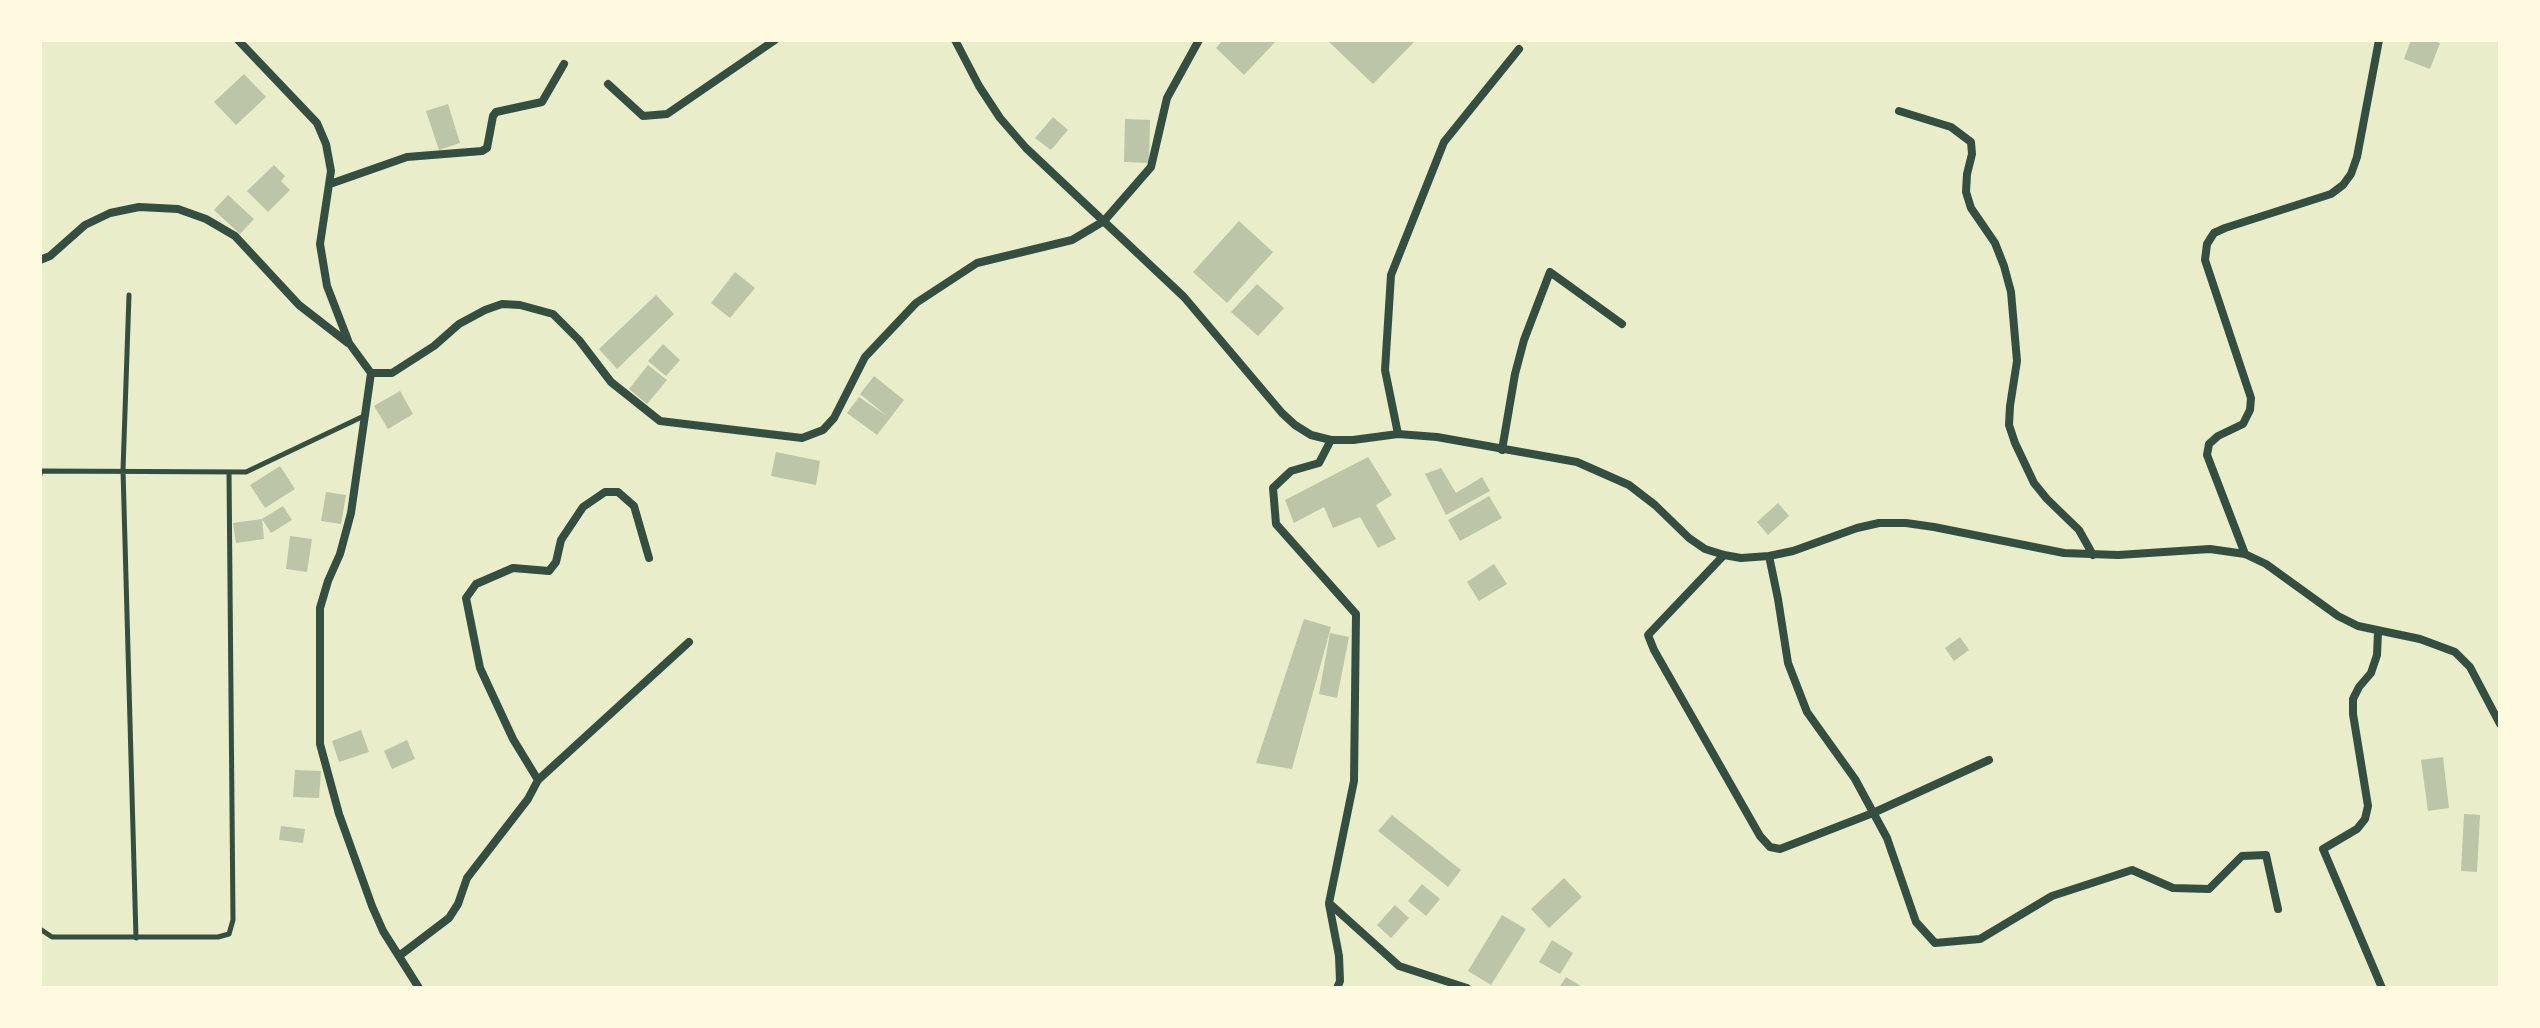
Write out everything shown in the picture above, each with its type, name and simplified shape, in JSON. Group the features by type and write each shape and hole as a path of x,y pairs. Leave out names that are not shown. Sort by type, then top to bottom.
{"street":[{"path":"238,40 317,123 326,144 331,171 320,244 327,286 349,343 371,373 351,513 320,608 320,744 339,814 372,906 419,988"},
{"path":"608,84 643,116 667,114 775,40"},
{"path":"955,40 1000,118 1026,148 1184,297 1282,413 1311,435 1331,440 1398,434 1437,437 1556,457 1602,472 1629,485 1705,549 1741,558 1793,551 1879,523 1934,527 2035,549 2093,555 2210,549 2245,554 2266,564 2338,616 2378,632 2420,639 2455,652 2470,667 2500,724"},
{"path":"371,373 392,373 434,346 459,324 485,310 502,304 520,305 553,314 579,340 611,382 660,421 802,438 823,430 834,418 865,357 916,303 977,263 1072,240 1104,221 1151,167 1167,98 1199,40"},
{"path":"2245,554 2207,455 2209,444 2218,436 2243,424 2250,410 2251,398 2205,260 2207,244 2214,233 2225,228 2331,194 2343,185 2357,157 2379,40"},
{"path":"1398,434 1385,370 1391,275 1444,142 1519,49"},
{"path":"330,184 407,157 482,151 487,148 496,112 542,102 564,64"},
{"path":"1899,111 1951,127 1971,142 1966,192 1971,208 1995,243 2011,292 2017,361 2009,425 2034,483 2079,530 2093,555"},
{"path":"40,260 50,256 85,225 110,213 139,207 178,209 206,219 235,236 299,305 349,343"},
{"path":"1502,450 1518,362 1550,272 1622,324"},
{"path":"1331,440 1319,463 1291,471 1273,488 1276,524 1356,614 1354,781 1329,903 1339,956 1340,981 1337,988"},
{"path":"538,780 513,739 480,668 466,598 476,584 513,568 549,571 556,562 561,540 583,507 605,492 618,492 634,506 649,558"},
{"path":"1724,555 1648,635 1760,836 1770,847 1780,849 1873,813 1989,760"},
{"path":"1769,556 1788,663 1807,712 1855,779 1887,838 1916,922 1935,943 1980,939 2052,896 2132,870 2173,888 2209,889 2242,856 2266,855 2278,909"},
{"path":"2378,632 2377,655 2371,673 2353,699 2368,806 2365,819 2346,837 2323,849 2382,988"},
{"path":"399,956 449,918 458,904 467,878 528,799 538,780 689,642"},
{"path":"1329,903 1399,966 1467,988"}],"lane":[{"path":"129,295 123,470 136,938"},
{"path":"40,475 40,471 246,472 366,415"},
{"path":"40,929 52,937 218,937 229,934 233,920 229,472"}],"building":[{"path":"1223,40 1277,40 1244,75 1216,48"},
{"path":"1327,40 1416,40 1373,84"},
{"path":"2411,40 2440,43 2430,69 2404,59"},
{"path":"244,74 266,97 236,125 214,102"},
{"path":"448,104 460,143 439,150 426,111"},
{"path":"1053,117 1068,130 1051,150 1035,138"},
{"path":"1125,119 1150,120 1149,163 1124,162"},
{"path":"274,165 285,176 281,181 290,190 268,212 247,191"},
{"path":"228,195 254,219 240,234 214,210"},
{"path":"1239,221 1273,252 1227,303 1193,272"},
{"path":"735,272 755,288 730,318 711,303"},
{"path":"1257,284 1284,308 1258,336 1231,312"},
{"path":"656,295 674,314 617,369 599,349"},
{"path":"663,344 680,360 666,376 648,361"},
{"path":"648,365 667,380 647,404 629,389"},
{"path":"874,376 904,400 877,435 847,413 859,397 887,416 860,394"},
{"path":"400,391 413,414 388,429 374,406"},
{"path":"776,452 820,461 816,485 771,476"},
{"path":"1368,457 1392,495 1376,505 1396,539 1378,548 1360,517 1333,528 1324,507 1294,523 1285,500"},
{"path":"280,466 295,489 265,508 250,485"},
{"path":"1441,468 1456,493 1482,477 1490,491 1446,515 1425,474"},
{"path":"326,492 346,495 341,524 321,521"},
{"path":"1489,496 1502,518 1460,541 1448,520"},
{"path":"1778,503 1789,516 1768,535 1757,522"},
{"path":"283,506 292,520 271,533 262,519"},
{"path":"262,519 264,539 236,543 233,523"},
{"path":"290,536 312,539 307,572 286,569"},
{"path":"1494,564 1507,584 1479,601 1467,582"},
{"path":"1304,619 1331,627 1292,769 1256,763"},
{"path":"1330,633 1349,637 1337,698 1319,694"},
{"path":"1960,637 1969,650 1954,661 1945,648"},
{"path":"361,730 369,752 339,762 332,741"},
{"path":"407,740 415,759 392,769 384,751"},
{"path":"2443,757 2449,808 2428,811 2421,760"},
{"path":"295,770 321,771 319,798 293,797"},
{"path":"2464,814 2480,815 2477,872 2461,871"},
{"path":"1392,815 1461,870 1448,887 1378,831"},
{"path":"281,826 305,829 303,843 279,840"},
{"path":"1564,878 1582,897 1549,928 1531,909"},
{"path":"1422,884 1440,899 1426,916 1408,901"},
{"path":"1395,905 1409,918 1391,938 1377,925"},
{"path":"1502,915 1526,929 1491,985 1468,971"},
{"path":"1552,940 1573,953 1560,974 1539,962"},
{"path":"1566,977 1584,988 1559,988"}]}
